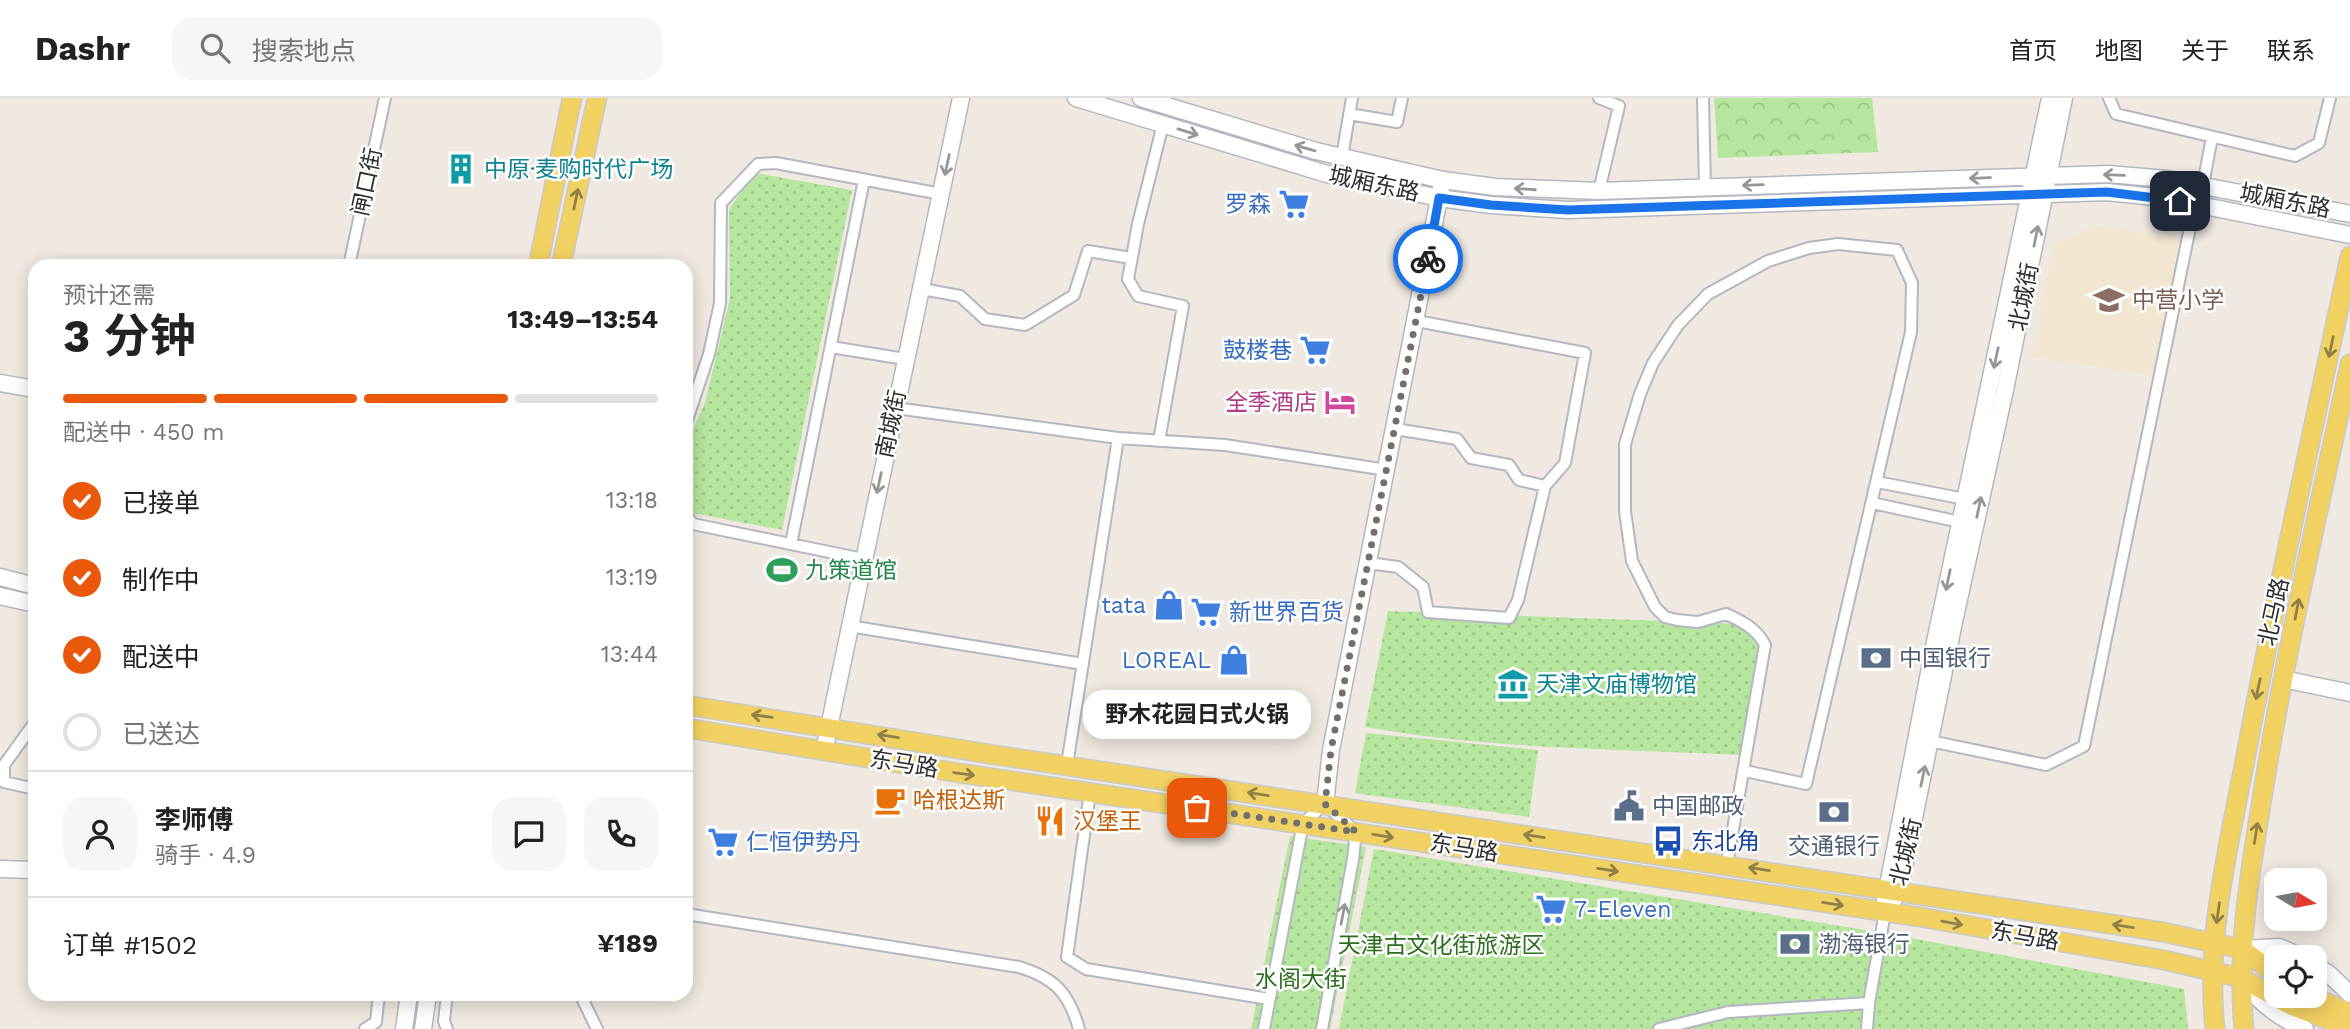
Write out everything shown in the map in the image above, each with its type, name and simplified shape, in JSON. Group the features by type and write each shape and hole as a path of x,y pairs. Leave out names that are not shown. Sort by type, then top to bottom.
{"main road":[{"path":"539,259 572,98"},
{"path":"562,259 597,98"},
{"name":"北马路","path":"2215,1029 2212,971 2223,877 2255,703 2350,256"},
{"name":"北马路","path":"2244,1029 2241,978 2245,905 2283,679 2350,364"},
{"name":"东马路","path":"693,706 2163,932 2242,949"},
{"name":"东马路","path":"693,729 1885,912 2151,958 2241,978 2292,1006 2350,1028"},
{"path":"2242,949 2264,966"},
{"path":"2327,1003 2350,1013"}],"street":[{"name":"闸口街","path":"350,259 385,98"},
{"name":"南城街","path":"824,751 961,98"},
{"name":"城厢东路","path":"1076,98 1326,174 1439,198 1491,205 1568,210 2107,192 2164,198 2350,235"},
{"name":"城厢东路","path":"1141,98 1342,157 1443,180 1495,187 1599,191 2133,175 2203,185 2350,214"},
{"path":"1342,157 1352,98"},
{"path":"1349,114 1397,122 1402,98"},
{"path":"1599,98 1619,106 1599,191"},
{"path":"1703,98 1705,187"},
{"name":"北城街","path":"2041,177 2050,98"},
{"name":"北城街","path":"1893,890 1960,522 2041,177 2064,98"},
{"path":"2109,98 2116,114 2295,156 2319,143 2330,98"},
{"path":"1159,440 1182,306 1138,296 1128,279 1138,224 1163,124"},
{"path":"2203,185 2212,137"},
{"path":"693,402 709,354 720,303 721,203 758,164 776,163 941,194"},
{"path":"791,544 864,180"},
{"path":"1264,1029 1303,823 1325,804 1331,750 1443,180"},
{"name":"北城街","path":"1885,912 1893,890 1930,741 2037,195"},
{"path":"1930,741 2046,765 2084,746 2195,204"},
{"path":"1727,864 1765,645 1751,627 1726,614 1698,622 1677,620 1665,617 1656,607 1632,561 1625,511 1625,444 1640,394 1653,363 1678,325 1708,294 1768,261 1809,248 1838,244 1897,250 1912,283 1912,332 1806,784 1745,771"},
{"path":"922,289 960,296 985,319 1025,325 1074,295 1088,251 1131,258"},
{"path":"1368,563 1398,567 1423,587 1428,612 1509,618 1518,600 1545,486 1565,463 1584,353 1417,321"},
{"path":"831,347 905,359"},
{"path":"0,383 28,388"},
{"path":"895,408 1118,438 1224,445 1387,470"},
{"path":"1395,429 1457,439 1471,457 1508,465 1519,480 1545,486"},
{"path":"1067,765 1118,438"},
{"path":"1877,482 1965,499"},
{"path":"1871,503 1960,522"},
{"path":"693,524 863,559"},
{"path":"0,576 28,584"},
{"path":"0,596 28,602"},
{"path":"849,626 1083,664"},
{"path":"2283,679 2350,693"},
{"path":"28,731 2,765 4,782 28,787"},
{"path":"1090,792 1067,957 1086,969 1269,999"},
{"path":"1322,1029 1356,832 1325,804"},
{"path":"0,869 28,870"},
{"path":"1867,1029 1885,912"},
{"path":"693,915 1019,967 1051,981 1072,1005 1079,1029"},
{"path":"2242,949 2264,948"},
{"path":"2327,973 2350,994"},
{"path":"2241,978 2251,993 2277,1015 2305,1029"},
{"path":"365,1029 376,1022 378,1001"},
{"path":"404,1029 408,1001"},
{"path":"423,1029 427,1001"},
{"path":"446,1001 444,1021 447,1029"},
{"path":"583,1001 597,1029"},
{"path":"1660,1029 1728,1012 1869,1003"}],"shaded area":[{"name":"中营小学","path":"2096,226 2188,240 2160,377 2032,357 2054,243"}],"green space":[{"path":"1714,98 1872,98 1878,152 1718,158"},
{"path":"755,173 852,190 782,530 693,513 693,430 705,403 730,298 729,209"},
{"path":"1388,611 1744,624 1762,648 1744,755 1506,744 1365,727"},
{"path":"1366,733 1538,750 1529,817 1355,793"},
{"name":"水阁大街","path":"1290,836 1366,847 1330,1029 1251,1029"},
{"name":"天津古文化街旅游区","path":"1374,849 1889,934 2184,989 2188,1029 1339,1029"}],"way so far":[{"path":"1197,808 1356,832 1325,804 1331,750 1428,259"}],"place":[{"name":"中原·麦购时代广场","path":"461,169"},
{"name":"罗森","path":"1294,204"},
{"name":"中营小学","path":"2109,300"},
{"name":"鼓楼巷","path":"1315,350"},
{"name":"全季酒店","path":"1340,402"},
{"name":"九策道馆","path":"782,570"},
{"name":"tata","path":"1169,605"},
{"name":"新世界百货","path":"1206,612"},
{"name":"中国银行","path":"1876,658"},
{"name":"LOREAL","path":"1234,660"},
{"name":"天津文庙博物馆","path":"1513,684"},
{"name":"哈根达斯","path":"890,800"},
{"name":"中国邮政","path":"1629,806"},
{"name":"野木花园日式火锅","path":"1197,808"},
{"name":"交通银行","path":"1834,812"},
{"name":"汉堡王","path":"1050,821"},
{"name":"东北角","path":"1668,841"},
{"name":"仁恒伊势丹","path":"723,842"},
{"name":"7-Eleven","path":"1551,909"},
{"name":"渤海银行","path":"1795,944"}],"route":[{"path":"1428,259 1439,198 1491,205 1568,210 2107,192 2180,201"}]}
